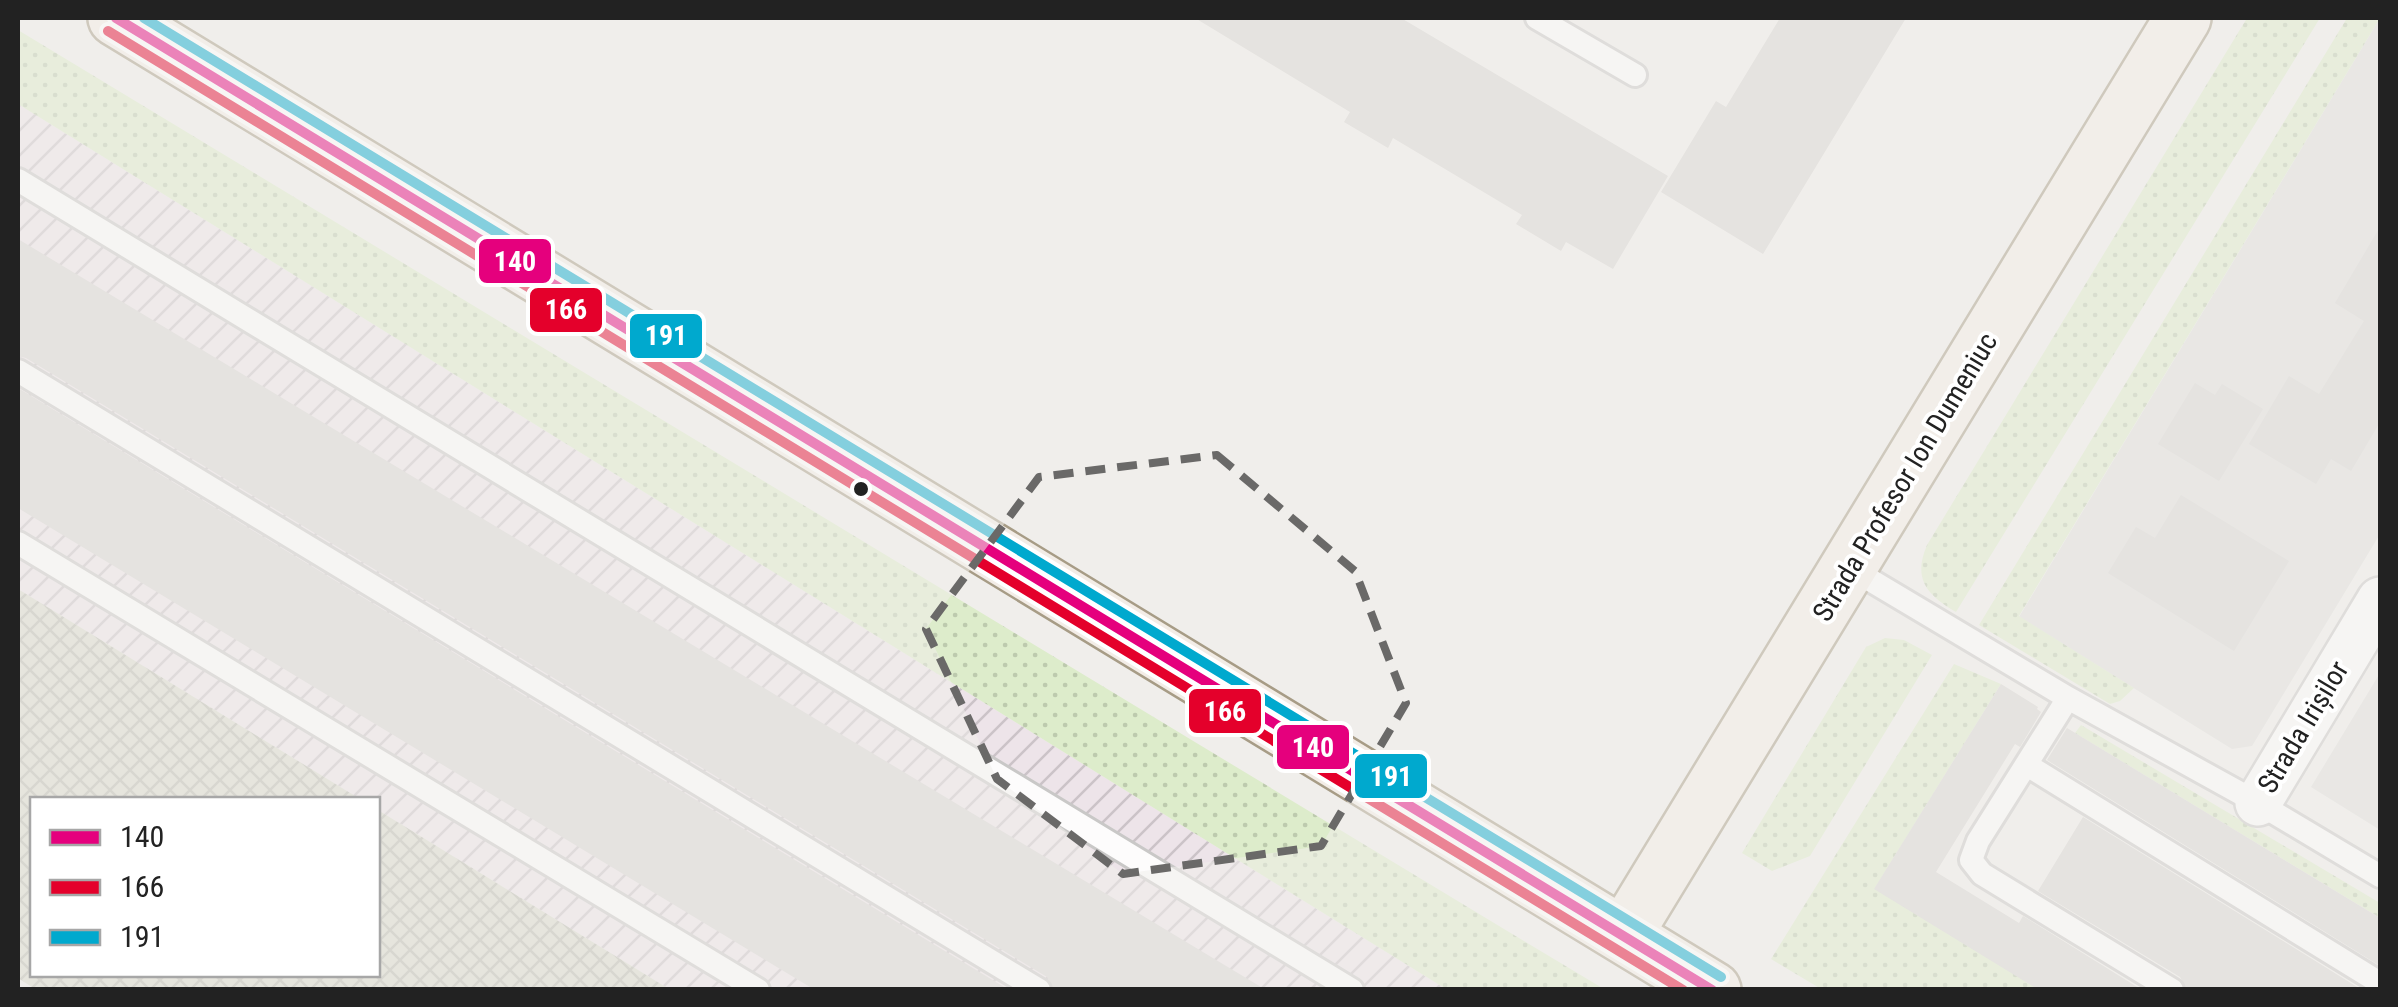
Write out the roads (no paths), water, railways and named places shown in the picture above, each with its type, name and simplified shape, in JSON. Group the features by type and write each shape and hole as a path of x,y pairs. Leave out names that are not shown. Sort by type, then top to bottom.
{"main road":[{"path":"116,18 1714,990"},
{"name":"Strada Profesor Ion Dumeniuc","path":"1624,935 2183,18"}],"street":[{"name":"Strada Irișilor","path":"2258,803 2380,600"}],"lane":[{"path":"1538,18 1635,76"},
{"path":"18,180 1352,990"},
{"path":"18,370 1039,990"},
{"path":"18,543 758,990"},
{"path":"1850,568 2380,876"},
{"path":"2068,698 1978,841 1971,860 1982,874 2172,990"},
{"path":"2027,765 2380,983"}]}
